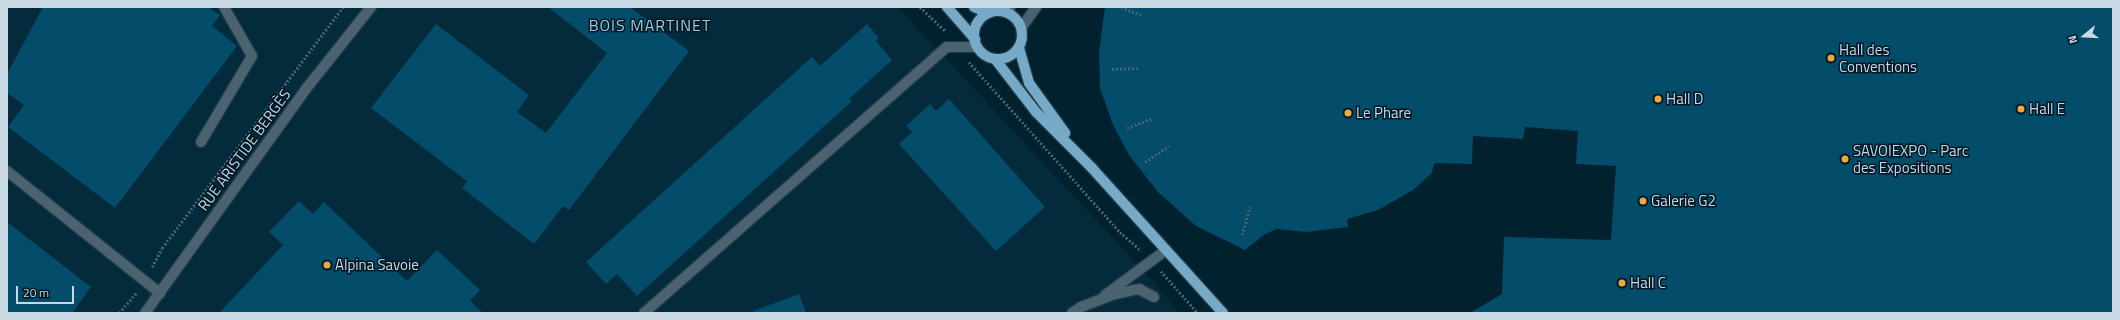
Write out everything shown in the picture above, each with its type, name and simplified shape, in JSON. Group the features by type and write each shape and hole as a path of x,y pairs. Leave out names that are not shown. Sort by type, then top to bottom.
{"main road":[{"path":"947,7 988,57 995,59 1008,57 1022,42 1021,28 1007,10 989,13 974,7"},
{"path":"976,43 978,24 989,13"},
{"path":"1018,48 1029,84 1043,105 1092,168"},
{"path":"995,59 1036,112 1092,168 1223,313"}],"street":[{"path":"201,142 252,56 224,7"},
{"name":"RUE ARISTIDE BERGÈS","path":"145,313 306,90 371,7"},
{"path":"1021,28 1036,7"},
{"path":"644,313 947,47 964,47 976,43"},
{"path":"7,171 144,282 160,293"},
{"path":"1096,301 1141,270 1151,260 1166,250"},
{"path":"1072,313 1081,307 1096,301 1139,289 1154,297"}],"path":[{"path":"119,313 132,300 144,282 162,248 343,7"},
{"path":"920,7 964,47 964,57 991,89 1120,232 1151,260 1198,313"},
{"path":"1121,7 1142,15"},
{"path":"1112,68 1140,68"},
{"path":"1127,128 1153,118"},
{"path":"1145,162 1169,146"},
{"path":"1242,235 1250,207"}],"shaded area":[{"path":"7,7 898,7 1152,280 1179,313 7,313"}],"building":[{"path":"43,7 208,7 220,15 212,26 237,46 115,208 8,127 24,105 7,93 7,74"},
{"path":"548,7 630,7 689,51 569,210 563,206 534,244 462,188 467,181 371,108 436,24 529,95 517,112 546,133 607,53"},
{"name":"SAVOIEXPO - Parc des Expositions","path":"1105,7 2113,7 2113,313 1470,313 1502,294 1504,237 1611,240 1616,166 1576,164 1578,131 1525,127 1523,139 1473,136 1472,164 1435,163 1431,174 1413,190 1378,210 1347,219 1348,227 1306,232 1277,229 1265,234 1245,250 1196,226 1158,192 1129,155 1113,125 1100,88 1099,53"},
{"path":"867,24 879,38 876,41 892,60 849,99 852,101 637,296 617,274 606,284 586,262 812,57 820,66"},
{"path":"949,99 1045,207 996,251 899,144 912,132 906,126 930,104 936,111"},
{"name":"Alpina Savoie","path":"299,201 313,214 324,202 407,281 437,250 480,290 470,301 483,313 219,313 283,245 269,232"},
{"path":"7,222 91,287 72,313 7,313"},
{"path":"799,294 806,313 754,313 753,311"}],"place":[{"name":"Hall des Conventions","path":"1831,58"},
{"name":"Hall D","path":"1658,99"},
{"name":"Hall E","path":"2021,109"},
{"name":"Le Phare","path":"1348,113"},
{"name":"SAVOIEXPO - Parc des Expositions","path":"1845,159"},
{"name":"Galerie G2","path":"1643,201"},
{"name":"Alpina Savoie","path":"327,265"},
{"name":"Hall C","path":"1622,283"}],"district":[{"name":"BOIS MARTINET","path":"650,25"}]}
